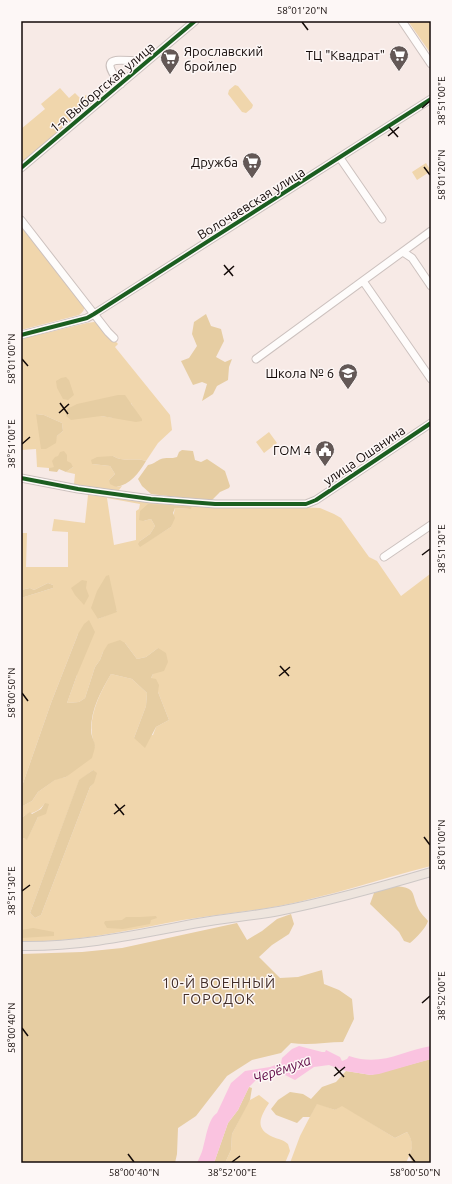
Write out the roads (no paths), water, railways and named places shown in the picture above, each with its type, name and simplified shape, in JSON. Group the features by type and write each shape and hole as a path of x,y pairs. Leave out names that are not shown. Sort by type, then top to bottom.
{"main road":[{"path":"21,946 54,946 100,941 197,923 268,913 331,900 431,872"}],"street":[{"name":"1-я Выборгская улица","path":"21,168 195,21"},
{"path":"402,21 431,64"},
{"path":"121,84 111,70 110,67 113,62 118,59 142,61 151,58"},
{"name":"Волочаевская улица","path":"21,335 79,320 94,314 431,99"},
{"path":"340,158 382,219"},
{"path":"21,220 114,338"},
{"path":"256,359 431,231"},
{"path":"403,252 412,258 431,286"},
{"path":"363,281 431,380"},
{"name":"улица Ошанина","path":"21,478 78,489 151,499 215,504 308,504 431,423"},
{"path":"384,557 431,525"}],"water":[{"name":"Черёмуха","path":"299,1046 322,1052 325,1052 326,1050 340,1057 342,1061 347,1059 349,1056 372,1060 382,1059 431,1046 431,1059 371,1075 346,1071 329,1065 314,1067 295,1080 283,1074 263,1077 255,1081 249,1087 238,1110 228,1123 214,1163 197,1163 203,1150 209,1124 217,1113 231,1083 245,1071 270,1067 281,1063 282,1058 292,1049"}],"place":[{"name":"ТЦ \"Квадрат\"","path":"399,72"},
{"name":"Ярославский бройлер","path":"170,75"},
{"name":"Дружба","path":"252,179"},
{"name":"Школа № 6","path":"348,390"},
{"name":"ГОМ 4","path":"325,467"}],"district":[{"name":"10-Й ВОЕННЫЙ ГОРОДОК","path":"219,992"}]}
